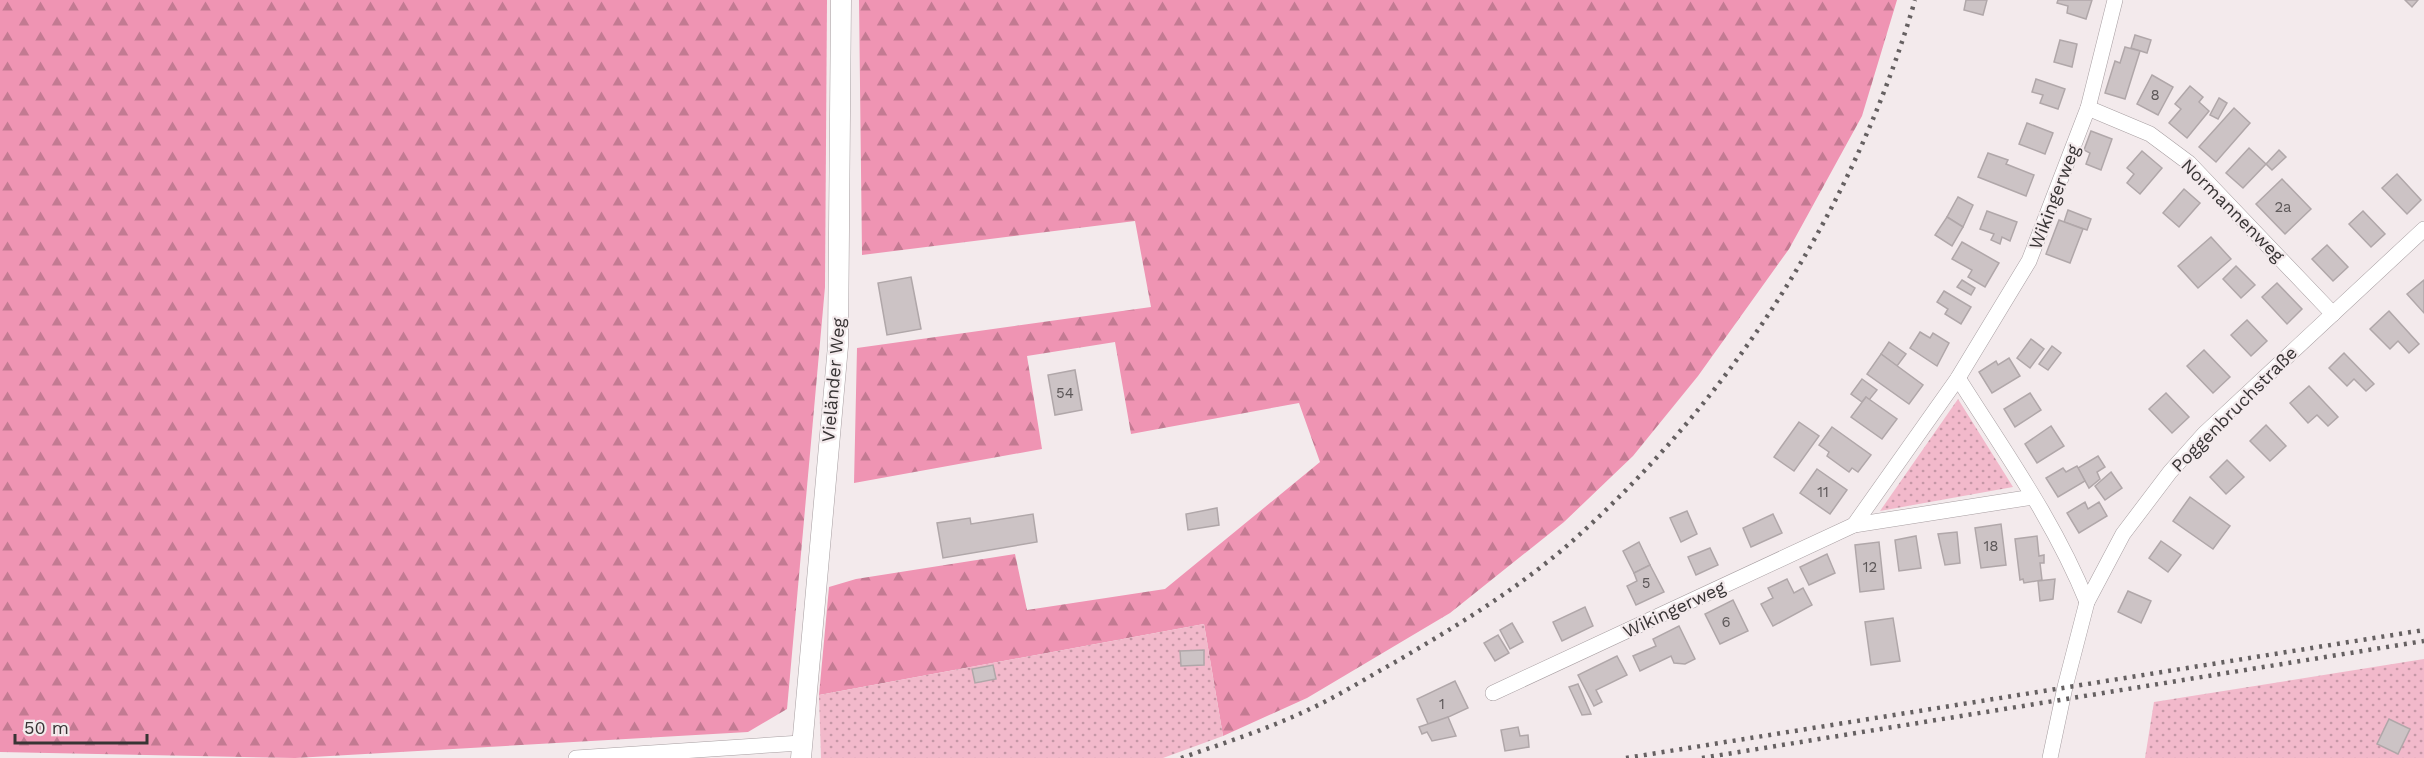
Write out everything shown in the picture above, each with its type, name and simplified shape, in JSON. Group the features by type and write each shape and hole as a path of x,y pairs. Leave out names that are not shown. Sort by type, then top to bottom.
{"street":[{"name":"Vieländer Weg","path":"801,751 838,346 841,0"},
{"name":"Wikingerweg","path":"1854,525 1958,378 2029,261 2088,108 2115,0"},
{"name":"Normannenweg","path":"2088,108 2150,134 2189,163 2333,314"},
{"name":"Poggenbruchstraße","path":"2050,758 2064,687 2087,602 2123,534 2170,472 2204,434 2424,229"},
{"path":"1958,378 2033,497 2075,571 2087,602"},
{"name":"Wikingerweg","path":"1493,693 1854,525 2033,497"},
{"path":"576,758 801,751"}],"green space":[{"path":"0,0 827,0 825,287 787,709 748,732 295,758 0,752"},
{"path":"859,0 1897,0 1862,116 1789,249 1698,376 1633,456 1564,522 1450,613 1307,698 1223,736 1204,624 819,695 829,587 856,579 1015,554 1027,610 1165,589 1320,462 1299,403 1131,434 1115,342 1027,356 1042,449 854,483 857,348 1151,307 1135,221 862,255"}],"shaded area":[{"path":"1958,399 2013,487 1880,511"},
{"path":"1204,624 1223,736 1163,758 821,758 819,695"},
{"path":"2424,659 2424,758 2145,758 2154,702"}],"building":[{"path":"1966,0 1987,0 1983,15 1964,10"},
{"path":"2058,0 2092,0 2086,19 2067,13 2068,6 2057,3"},
{"path":"2405,0 2418,0 2412,7"},
{"path":"2135,35 2151,40 2147,53 2131,48"},
{"path":"2060,40 2077,44 2072,67 2054,62"},
{"path":"2125,47 2140,51 2125,99 2105,93 2115,61 2120,63"},
{"path":"2152,75 2173,87 2158,115 2137,104"},
{"path":"2036,79 2065,89 2058,109 2040,103 2043,95 2032,92"},
{"path":"2190,86 2203,97 2199,102 2209,111 2187,138 2169,123 2181,109 2175,104"},
{"path":"2219,98 2227,103 2218,119 2210,115"},
{"path":"2234,108 2250,123 2216,162 2199,147"},
{"path":"2027,123 2053,133 2045,154 2019,144"},
{"path":"2091,131 2112,139 2101,170 2086,164 2090,153 2084,150"},
{"path":"2249,148 2266,164 2243,188 2226,173"},
{"path":"2279,150 2286,157 2272,170 2266,164"},
{"path":"2142,151 2162,168 2140,194 2127,183 2134,174 2127,168"},
{"path":"1988,153 2008,160 2006,164 2034,175 2026,196 1978,177"},
{"path":"2397,174 2421,200 2407,214 2382,188"},
{"path":"2282,179 2311,209 2285,234 2256,204"},
{"path":"2184,189 2200,203 2179,227 2163,213"},
{"path":"1958,197 1973,205 1963,227 1947,217"},
{"path":"2068,210 2091,219 2087,230 2064,222"},
{"path":"1987,211 2017,222 2010,241 2002,237 2000,244 1991,240 1994,234 1980,229"},
{"path":"2363,211 2385,234 2371,247 2349,224"},
{"path":"1947,217 1963,227 1952,246 1935,235"},
{"path":"2059,220 2083,229 2070,263 2046,254"},
{"path":"2211,237 2231,259 2198,288 2178,266"},
{"path":"1962,242 1999,263 1985,287 1968,277 1972,270 1952,259"},
{"path":"2327,245 2348,267 2333,281 2312,259"},
{"path":"2236,266 2255,285 2241,298 2223,279"},
{"path":"911,277 921,329 887,335 878,283"},
{"path":"1962,280 1975,288 1971,295 1957,287"},
{"path":"2424,280 2424,313 2407,294"},
{"path":"2277,283 2302,309 2287,324 2262,297"},
{"path":"1944,291 1971,307 1961,324 1945,314 1948,309 1937,302"},
{"path":"2389,311 2419,344 2409,353 2398,341 2390,349 2370,329"},
{"path":"2247,320 2267,341 2251,356 2231,335"},
{"path":"1920,332 1930,338 1933,333 1949,343 1937,366 1910,348"},
{"path":"2031,339 2044,349 2030,368 2017,358"},
{"path":"1889,342 1906,354 1897,366 1881,354"},
{"path":"2052,346 2061,353 2048,370 2039,364"},
{"path":"2204,350 2230,377 2213,393 2187,366"},
{"path":"2344,353 2374,384 2366,391 2354,379 2347,386 2329,368"},
{"path":"1881,354 1923,385 1909,404 1867,374"},
{"path":"2009,358 2020,376 1992,393 1979,372 1996,361 1998,365"},
{"path":"1075,370 1082,410 1055,415 1048,375"},
{"path":"1862,379 1877,390 1869,400 1866,397 1862,402 1851,394"},
{"path":"2309,386 2338,417 2328,426 2317,415 2308,423 2290,403"},
{"path":"2030,393 2041,410 2015,427 2004,409"},
{"path":"2166,393 2189,417 2172,433 2149,409"},
{"path":"1866,397 1897,419 1882,439 1851,417"},
{"path":"1799,422 1819,436 1794,471 1774,457"},
{"path":"2266,425 2286,446 2270,461 2250,441"},
{"path":"2051,426 2064,446 2037,463 2025,444"},
{"path":"1832,427 1871,455 1858,472 1852,468 1849,472 1827,456 1829,452 1819,445"},
{"path":"2098,456 2105,467 2097,472 2100,479 2089,488 2078,468"},
{"path":"2227,460 2244,477 2226,494 2210,477"},
{"path":"2077,466 2085,481 2058,497 2046,478 2063,468 2066,472"},
{"path":"1817,469 1847,490 1830,514 1800,493"},
{"path":"2111,472 2122,488 2105,500 2095,486"},
{"path":"2190,497 2230,526 2213,549 2173,521"},
{"path":"2085,502 2088,509 2099,502 2107,516 2079,533 2067,513"},
{"path":"1217,508 1219,525 1188,530 1186,514"},
{"path":"1687,511 1697,534 1681,542 1670,518"},
{"path":"1033,514 1037,542 943,558 937,523 970,518 971,524"},
{"path":"1773,514 1782,533 1751,547 1743,528"},
{"path":"2001,524 2006,565 1981,568 1975,528"},
{"path":"1957,532 1960,563 1945,565 1938,534"},
{"path":"1916,536 1921,568 1899,571 1895,540"},
{"path":"2037,536 2039,556 2044,555 2044,563 2040,563 2042,580 2024,583 2023,579 2020,580 2015,539"},
{"path":"2161,541 2181,555 2168,572 2149,558"},
{"path":"1639,542 1650,565 1634,573 1623,551"},
{"path":"1879,542 1884,589 1860,592 1855,545"},
{"path":"1710,548 1718,565 1696,575 1688,557"},
{"path":"1827,554 1835,573 1809,585 1800,567"},
{"path":"1650,565 1664,592 1636,605 1627,586 1637,581 1634,573"},
{"path":"1787,579 1794,593 1803,588 1812,605 1773,626 1761,604 1773,598 1768,588"},
{"path":"2055,579 2053,599 2040,601 2038,581"},
{"path":"2128,591 2151,601 2141,623 2118,612"},
{"path":"1733,600 1748,631 1720,644 1705,614"},
{"path":"1585,607 1593,626 1562,641 1553,622"},
{"path":"1893,618 1900,661 1871,665 1865,622"},
{"path":"1512,623 1523,642 1510,649 1500,630"},
{"path":"1679,626 1695,659 1685,664 1674,663 1671,656 1640,671 1633,656 1656,646 1653,639"},
{"path":"1498,635 1509,653 1495,661 1484,643"},
{"path":"1204,650 1204,665 1181,666 1180,651"},
{"path":"1617,656 1627,675 1596,690 1602,702 1594,706 1578,675"},
{"path":"993,665 996,679 975,683 972,669"},
{"path":"1455,681 1468,708 1429,726 1417,699"},
{"path":"1578,684 1591,714 1582,715 1569,687"},
{"path":"1448,717 1456,736 1432,741 1427,732 1422,734 1419,727"},
{"path":"2389,719 2410,729 2398,754 2377,744"},
{"path":"1518,727 1520,736 1528,735 1529,747 1505,751 1501,730"}],"railway":[{"path":"1181,758 1310,709 1444,633 1536,571 1578,536 1635,480 1689,421 1739,357 1784,291 1824,222 1860,150 1890,76 1915,0"},
{"path":"1626,758 2424,630"},
{"path":"1702,758 2424,641"}]}
